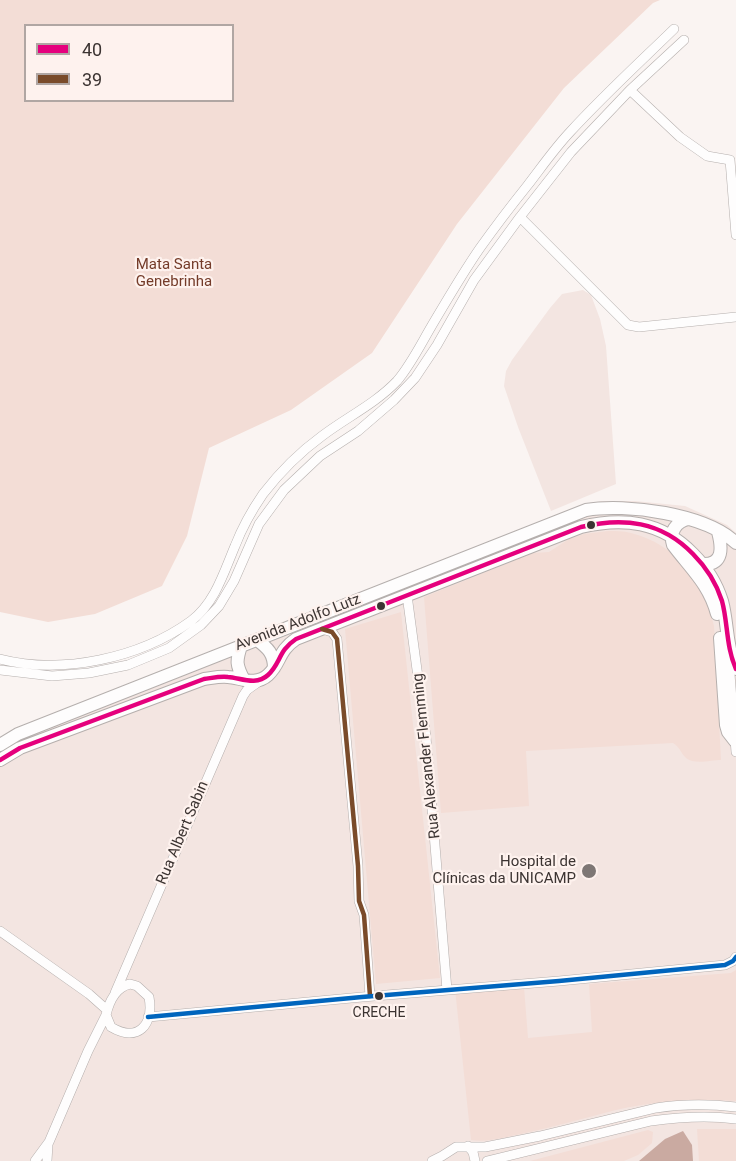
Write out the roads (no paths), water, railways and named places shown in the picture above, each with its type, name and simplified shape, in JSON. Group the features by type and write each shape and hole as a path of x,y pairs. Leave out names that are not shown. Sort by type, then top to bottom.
{"main road":[{"name":"Avenida Adolfo Lutz","path":"0,745 18,734 586,510 643,509 702,523 736,543"},
{"path":"688,519 676,524 672,536 673,545 705,584 715,608 721,645 726,725 735,746"},
{"name":"Avenida Adolfo Lutz","path":"261,680 274,668 287,645 296,639 581,527 610,522 641,524 658,529 672,536 703,564 715,583 723,604 728,646 736,669"},
{"path":"703,564 715,563 720,555 718,532"},
{"path":"257,640 270,651 274,668"},
{"path":"241,646 236,663 244,680"},
{"path":"0,760 20,748 204,679 227,676 251,681 261,680"}],"street":[{"path":"0,659 45,666 110,657 168,636 194,619 206,607 242,530 263,495 291,462 322,436 373,402 398,380 462,274 544,164 586,115 674,29"},
{"path":"0,670 52,676 89,673 128,665 169,648 201,625 219,606 229,590 259,524 284,490 320,456 358,431 394,400 415,378 474,280 571,152 630,90 684,40"},
{"path":"630,90 680,137 707,156 733,159 736,235"},
{"path":"520,217 628,325 639,327 736,317"},
{"name":"Rua Alexander Flemming","path":"407,595 426,736 447,990"},
{"path":"321,629 332,632 337,639 358,866 359,901 364,915 370,996"},
{"path":"728,646 735,746"},
{"name":"Rua Albert Sabin","path":"115,993 243,696 247,690 261,680"},
{"path":"0,931 89,994 107,1013 111,1027 119,1032"},
{"path":"148,1017 725,965 736,957"},
{"path":"88,1052 95,1040 102,1035 112,1031 132,1034 145,1024 150,1011 149,997 137,986 127,963"},
{"path":"35,1161 49,1142 115,993 130,984 137,986"},
{"path":"432,1161 447,1157 456,1147 485,1147 656,1108 700,1105 736,1107"},
{"path":"487,1161 651,1121 691,1117 736,1119"},
{"path":"47,1161 49,1142"},
{"path":"468,1146 473,1152 475,1161"}],"place":[{"name":"Hospital de Clínicas da UNICAMP","path":"589,871"},
{"name":"CRECHE","path":"379,996"}],"park label":[{"name":"Mata Santa Genebrinha","path":"174,274"}]}
